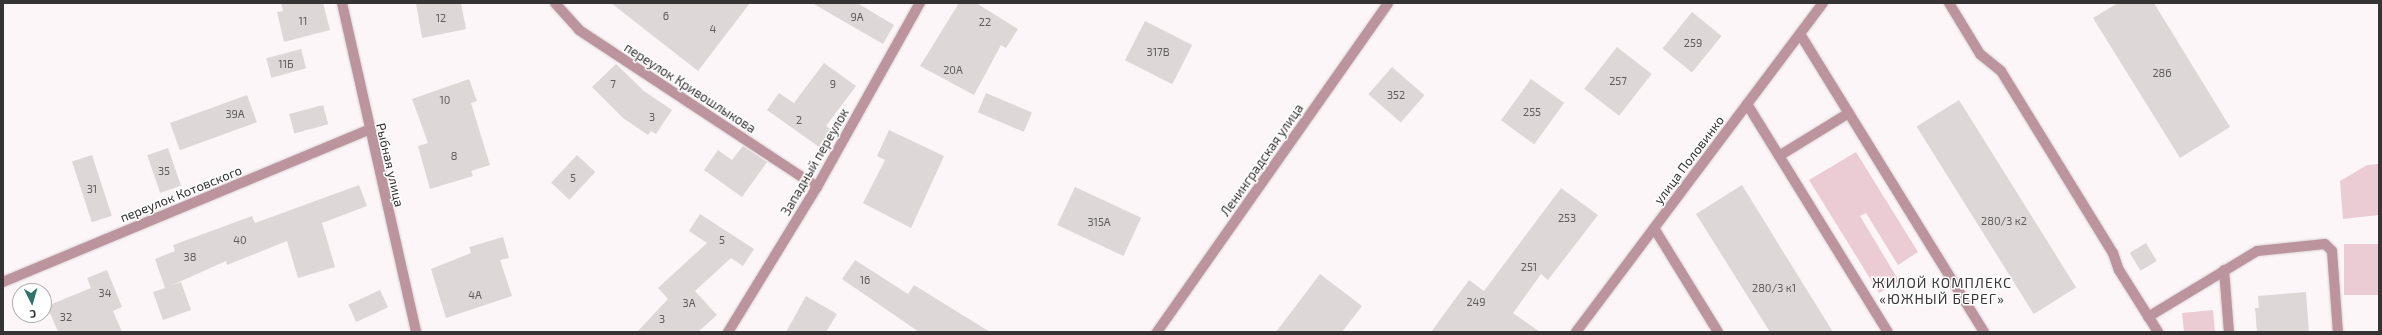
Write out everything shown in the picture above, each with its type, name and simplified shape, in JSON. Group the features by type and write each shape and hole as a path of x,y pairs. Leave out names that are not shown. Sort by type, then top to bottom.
{"street":[{"name":"Рыбная улица","path":"342,3 368,130 416,332"},
{"name":"переулок Кривошлыкова","path":"555,3 579,30 817,187"},
{"name":"Западный переулок","path":"728,332 817,187 920,3"},
{"name":"Ленинградская улица","path":"1157,332 1388,3"},
{"name":"улица Половинко","path":"1576,332 1823,3"},
{"path":"1949,3 1980,54 2001,71 2113,252 2119,270 2158,332"},
{"path":"1800,34 1984,332"},
{"path":"1747,104 1888,332"},
{"path":"1779,156 1849,113"},
{"name":"переулок Котовского","path":"3,282 368,130"},
{"path":"1654,228 1718,332"},
{"path":"2148,317 2257,250 2325,244 2329,247 2338,332"},
{"path":"2224,270 2229,332"}],"shaded area":[{"path":"1856,152 1918,252 1898,265 1866,213 1860,216 1899,281 1879,293 1809,180"},
{"path":"2379,164 2379,215 2343,219 2340,181 2367,165"},
{"path":"2344,244 2379,244 2379,295 2344,295"},
{"path":"2213,310 2215,332 2184,332 2182,313"}],"building":[{"path":"281,3 323,3 330,30 284,42 277,12 283,11"},
{"path":"416,3 461,3 466,29 422,38"},
{"path":"611,3 750,3 698,71"},
{"path":"812,3 857,3 894,25 883,44"},
{"path":"959,3 976,3 1018,29 1006,48 1001,45 974,95 920,66"},
{"path":"2118,3 2154,3 2230,127 2180,158 2093,18"},
{"path":"1692,12 1722,36 1692,72 1662,49"},
{"path":"1145,21 1192,45 1172,84 1125,60"},
{"path":"1617,47 1652,74 1619,116 1584,89"},
{"path":"301,49 306,68 271,78 266,58"},
{"path":"824,63 856,86 826,126 831,129 819,147 767,110 779,93 794,103"},
{"path":"616,64 644,91 672,110 656,134 651,131 648,135 623,118 592,87"},
{"path":"1392,67 1424,95 1401,122 1368,94"},
{"path":"469,79 477,101 471,103 490,165 471,171 473,176 430,189 418,146 428,143 412,99"},
{"path":"1531,79 1564,103 1534,144 1501,120"},
{"path":"986,93 1032,113 1024,132 978,112"},
{"path":"247,95 257,122 180,150 170,123"},
{"path":"1959,100 2076,287 2034,314 1917,126"},
{"path":"323,105 328,124 294,133 289,114"},
{"path":"889,130 944,156 911,228 863,203 885,160 877,156"},
{"path":"743,146 767,162 742,197 704,170 718,150 732,160"},
{"path":"168,148 181,186 160,193 147,155"},
{"path":"92,155 112,216 92,222 72,161"},
{"path":"577,155 595,172 569,200 551,183"},
{"path":"359,185 367,206 322,223 335,267 298,278 287,241 227,265 226,261 170,286 181,282 191,310 163,320 153,292 165,288 155,259 175,251 173,245 252,216 255,223"},
{"path":"1742,185 1833,332 1770,332 1696,214"},
{"path":"1075,187 1141,218 1123,256 1057,225"},
{"path":"1561,188 1598,215 1548,280 1541,274 1513,313 1540,332 1431,332 1469,280 1484,291"},
{"path":"700,214 754,249 743,266 731,258 695,291 717,315 698,332 637,332 668,299 658,288 707,243 689,231"},
{"path":"503,237 509,258 500,260 512,296 446,318 431,269 471,253 469,247"},
{"path":"2146,243 2157,261 2141,271 2130,253"},
{"path":"855,260 908,294 914,285 990,332 919,332 842,279"},
{"path":"107,270 122,307 113,311 122,332 58,332 52,318 52,304 91,288 87,278"},
{"path":"1320,274 1362,306 1342,332 1276,332"},
{"path":"380,290 388,307 356,322 348,305"},
{"path":"2306,292 2309,332 2257,332 2255,308 2259,308 2258,296"},
{"path":"806,296 837,314 826,332 786,332"}],"district":[{"name":"ЖИЛОЙ КОМПЛЕКС «ЮЖНЫЙ БЕРЕГ»","path":"1942,292"}]}
